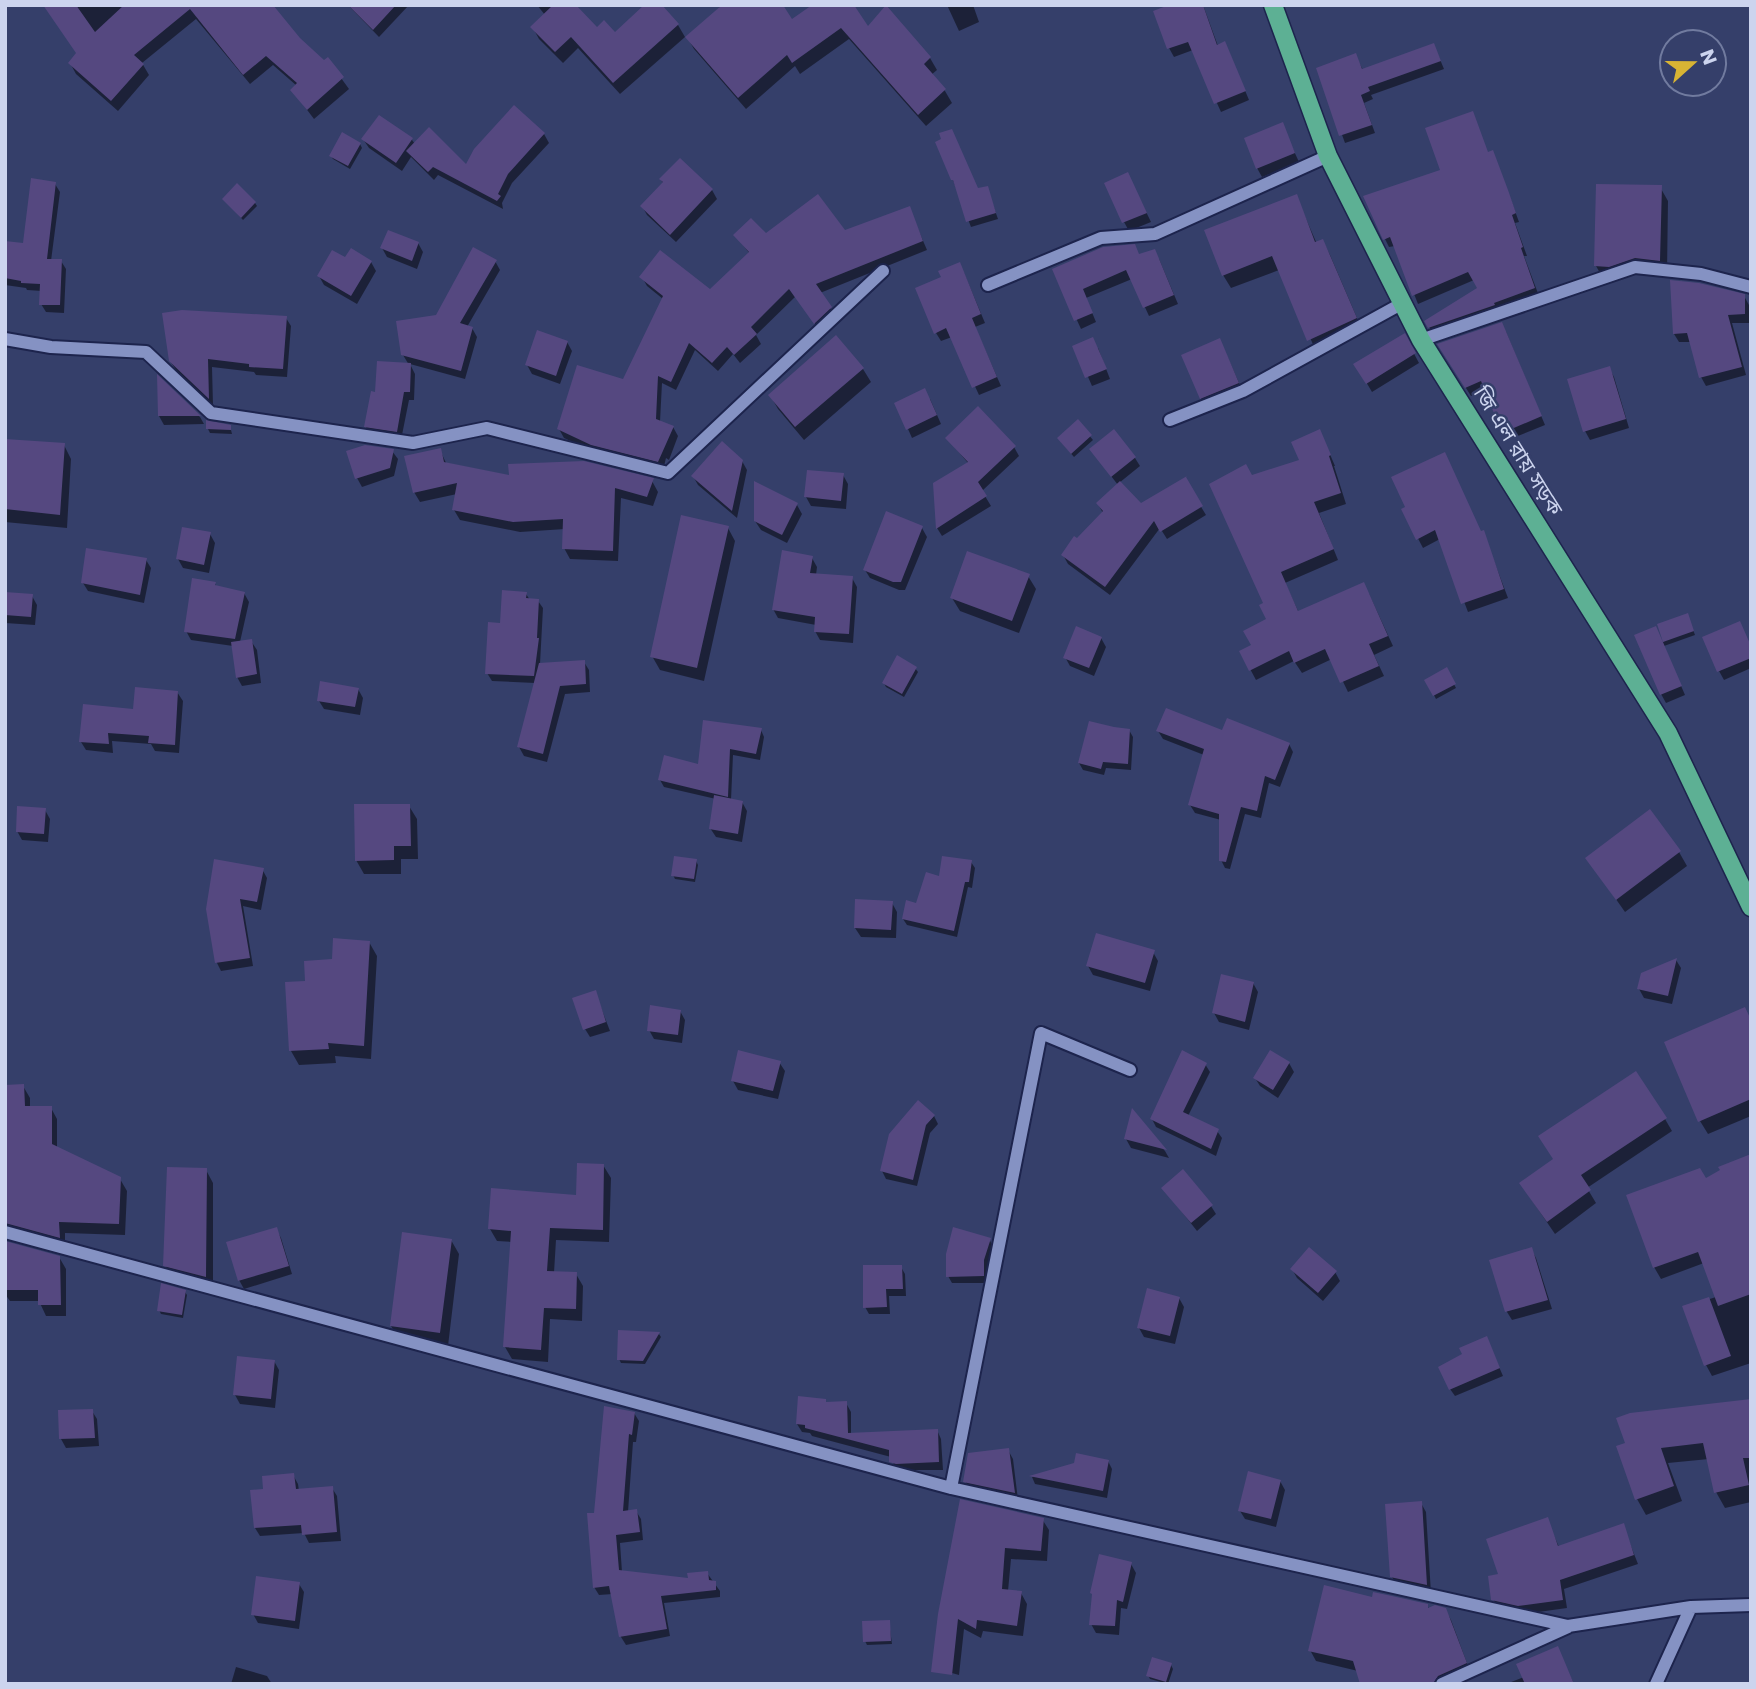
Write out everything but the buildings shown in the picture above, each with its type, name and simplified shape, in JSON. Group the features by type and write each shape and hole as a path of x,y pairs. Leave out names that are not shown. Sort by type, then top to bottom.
{"main road":[{"name":"জি এল রায় সড়ক","path":"1273,5 1328,156 1401,304 1668,733 1751,907"}],"street":[{"path":"988,285 1101,238 1155,234 1328,156"},
{"path":"1421,340 1636,267 1701,274 1751,286"},
{"path":"5,339 51,347 146,352 211,413 414,443 487,428 668,473 883,271"},
{"path":"1170,420 1243,391 1401,304"},
{"path":"951,1488 1041,1033 1130,1070"},
{"path":"5,1232 951,1488 1568,1626"},
{"path":"1442,1684 1568,1626 1691,1607 1751,1605"},
{"path":"1656,1684 1691,1607"}]}
